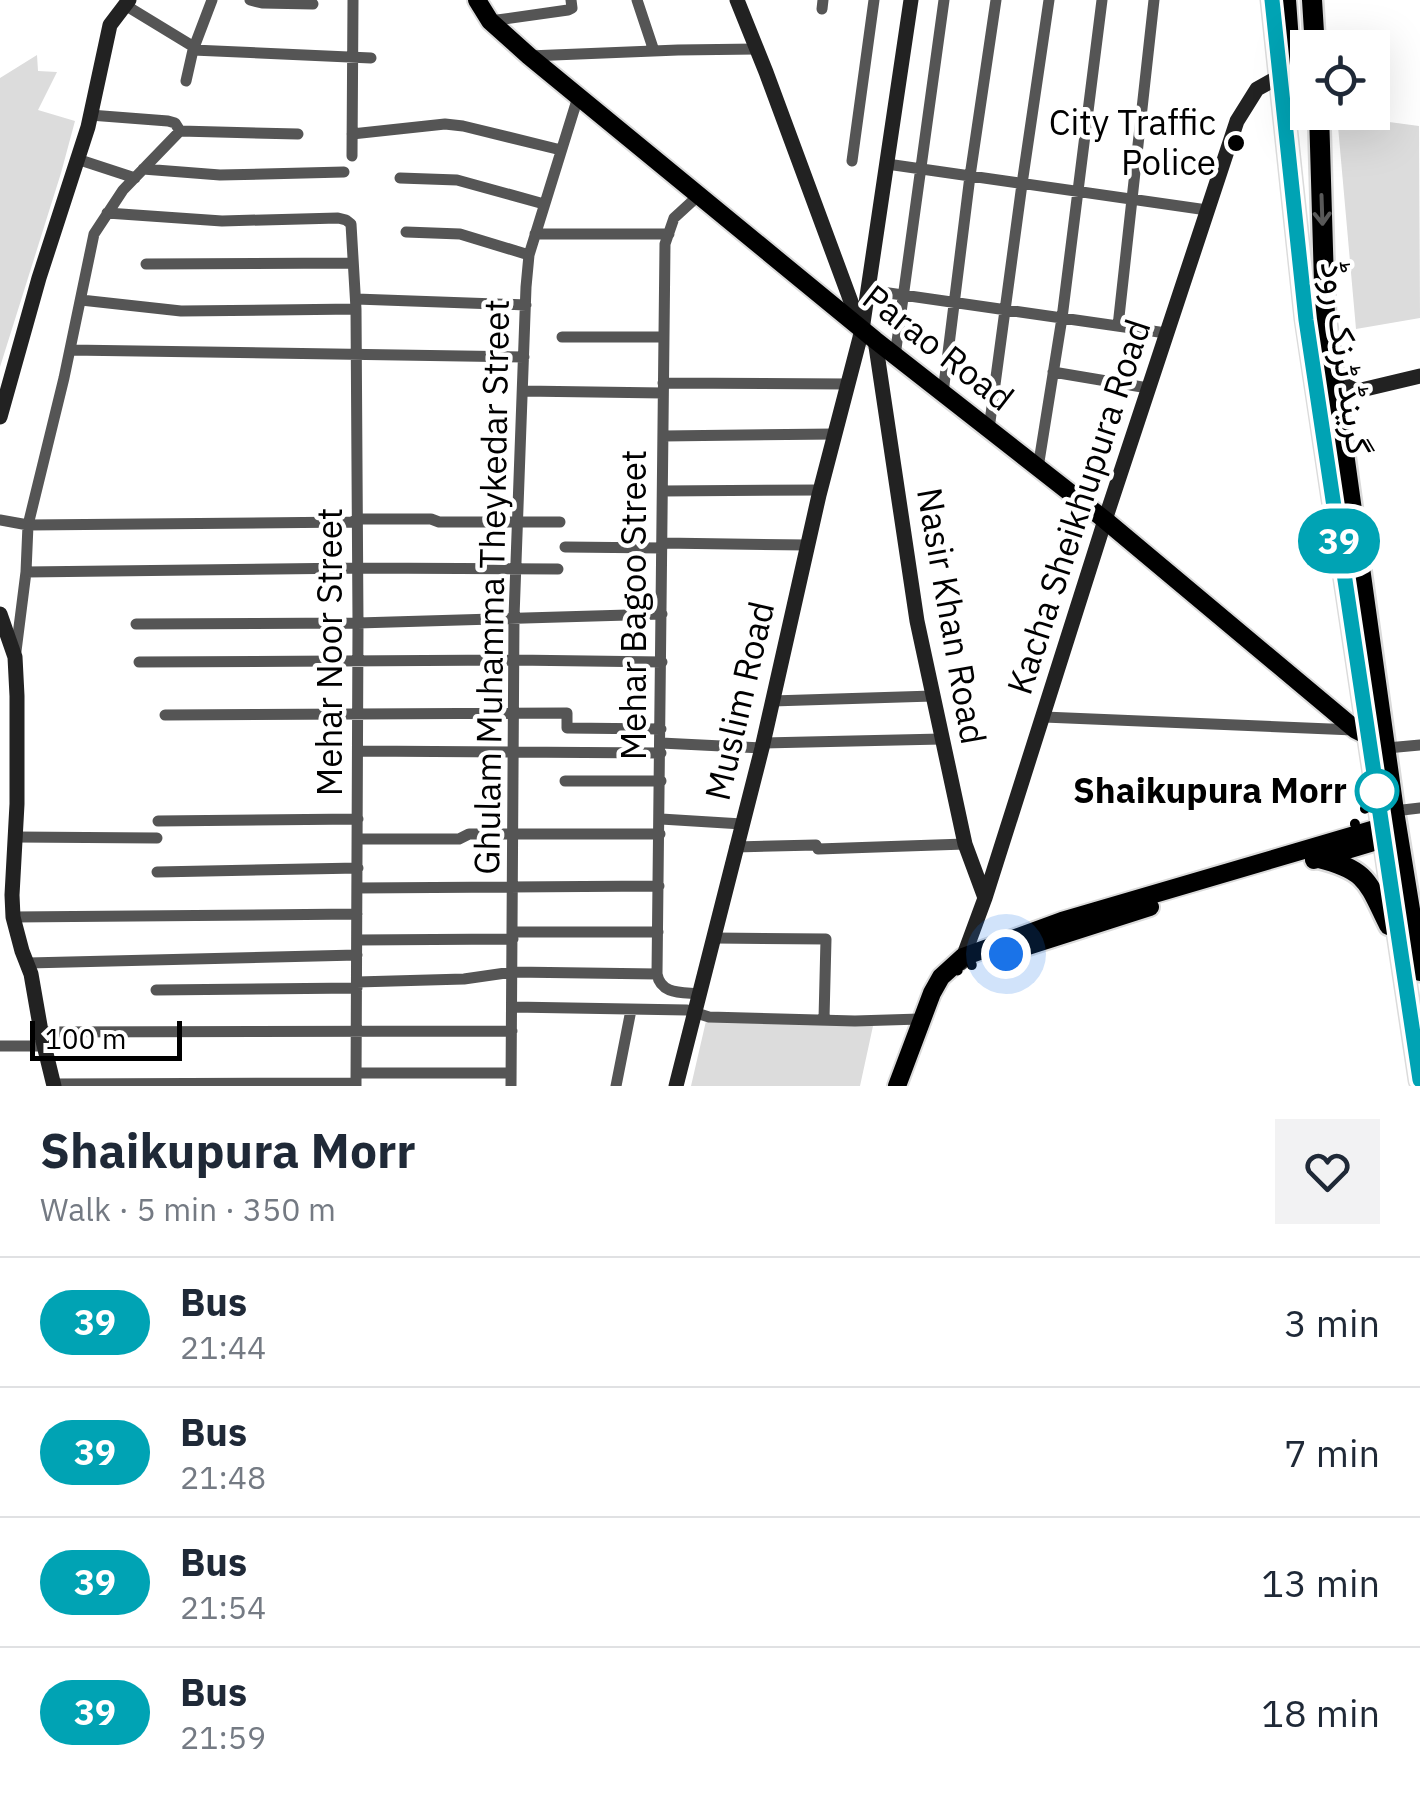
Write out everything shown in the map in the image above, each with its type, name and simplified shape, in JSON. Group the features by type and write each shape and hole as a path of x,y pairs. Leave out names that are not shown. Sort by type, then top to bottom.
{"highway":[{"name":"گرینڈ ٹرنک روڈ","path":"1272,0 1306,320 1362,733 1387,826 1409,959 1420,1080"},
{"path":"1312,0 1314,30"},
{"name":"گرینڈ ٹرنک روڈ","path":"1320,130 1325,318 1387,748 1387,826 1409,959"},
{"path":"1301,274 1324,273"},
{"path":"1318,858 1359,873 1409,959"}],"main road":[{"name":"Parao Road","path":"477,0 490,21 529,56 698,196 1104,520 1362,733"},
{"path":"1284,112 1292,69 1286,0"},
{"path":"1299,0 1301,30"},
{"path":"896,1086 920,1019 952,964 969,966 1318,858 1387,826"},
{"path":"906,1086 939,997 960,965 1062,920 1387,826"}],"street":[{"path":"186,81 193,48 212,0"},
{"path":"250,0 314,4"},
{"path":"352,156 353,0"},
{"path":"490,21 568,10 572,8 571,0"},
{"path":"637,0 654,50"},
{"path":"737,0 868,335"},
{"path":"852,161 874,0"},
{"path":"868,335 868,290 910,0"},
{"path":"895,356 944,0"},
{"path":"943,394 996,0"},
{"path":"989,429 1050,0"},
{"path":"1038,468 1062,318 1102,0"},
{"path":"1118,326 1154,0"},
{"path":"0,417 78,159 110,26 127,2 193,48 371,58"},
{"path":"529,56 757,49"},
{"name":"Kacha Sheikhupura Road","path":"960,965 1044,718 1104,520 1236,121 1257,89 1280,76"},
{"name":"Ghulam Muhamma Theykedar Street","path":"511,1080 514,616 529,255 578,96"},
{"path":"90,115 168,121 180,131"},
{"path":"352,134 445,124 561,150"},
{"path":"298,134 180,131 139,174 94,234 28,524 15,656 18,696 13,917 28,963 54,1085 511,1080"},
{"path":"78,159 139,174 344,172"},
{"path":"887,164 1207,210"},
{"path":"400,178 457,180 544,204"},
{"path":"535,234 669,234 674,218 698,196"},
{"name":"Mehar Noor Street","path":"107,214 222,221 346,220 351,224 356,304 358,519 356,1081"},
{"path":"406,232 460,234 529,255"},
{"name":"Mehar Bagoo Street","path":"657,974 665,244 669,234"},
{"path":"146,264 353,263"},
{"path":"868,290 1166,333"},
{"path":"81,300 181,311 356,304 526,305"},
{"name":"Muslim Road","path":"676,1086 762,746 820,490 848,384 868,335"},
{"name":"Nasir Khan Road","path":"868,335 917,621 965,844 984,898"},
{"path":"562,337 664,337"},
{"path":"70,350 524,357"},
{"path":"1054,372 1148,388"},
{"path":"1334,380 1357,391 1420,376"},
{"path":"523,391 848,384"},
{"path":"1339,418 1357,391"},
{"path":"663,436 835,434"},
{"path":"663,490 820,490"},
{"path":"0,520 28,524 358,519 560,522"},
{"path":"565,547 808,546"},
{"path":"26,572 558,570"},
{"path":"0,614 15,656"},
{"path":"136,624 662,614"},
{"path":"138,662 662,662"},
{"path":"772,701 933,696"},
{"path":"165,714 567,713 567,728 661,741 762,746 942,739"},
{"path":"1044,718 1362,733"},
{"path":"358,751 514,752 661,741"},
{"path":"1387,748 1420,744"},
{"path":"565,781 661,781"},
{"path":"1387,826 1420,808"},
{"path":"158,820 358,819"},
{"path":"660,819 742,824"},
{"path":"358,838 660,834"},
{"path":"16,837 158,838"},
{"path":"735,848 965,844"},
{"path":"158,872 358,868"},
{"path":"358,888 659,886"},
{"path":"13,917 357,914"},
{"path":"357,940 658,932"},
{"path":"714,938 826,938 824,1020"},
{"path":"28,963 357,954"},
{"path":"156,990 357,985 513,972 657,974 664,989 700,994"},
{"path":"512,1007 824,1020 920,1019"},
{"path":"616,1086 631,1010"},
{"path":"0,1046 43,1039 512,1031"}],"shaded area":[{"path":"37,55 38,71 57,72 38,110 75,121 0,367 0,78"},
{"path":"1390,122 1419,126 1420,318 1356,329 1338,130 1390,130"},
{"path":"706,1021 873,1026 860,1086 691,1086"}],"bus line":[{"name":"39","path":"1272,0 1306,320 1420,1080"}],"place":[{"name":"City Traffic Police","path":"1236,143"},
{"name":"Shaikupura Morr","path":"1377,791"}],"route":[{"path":"1006,954 957,972 963,957 1062,920 1346,837 1377,791"}]}
